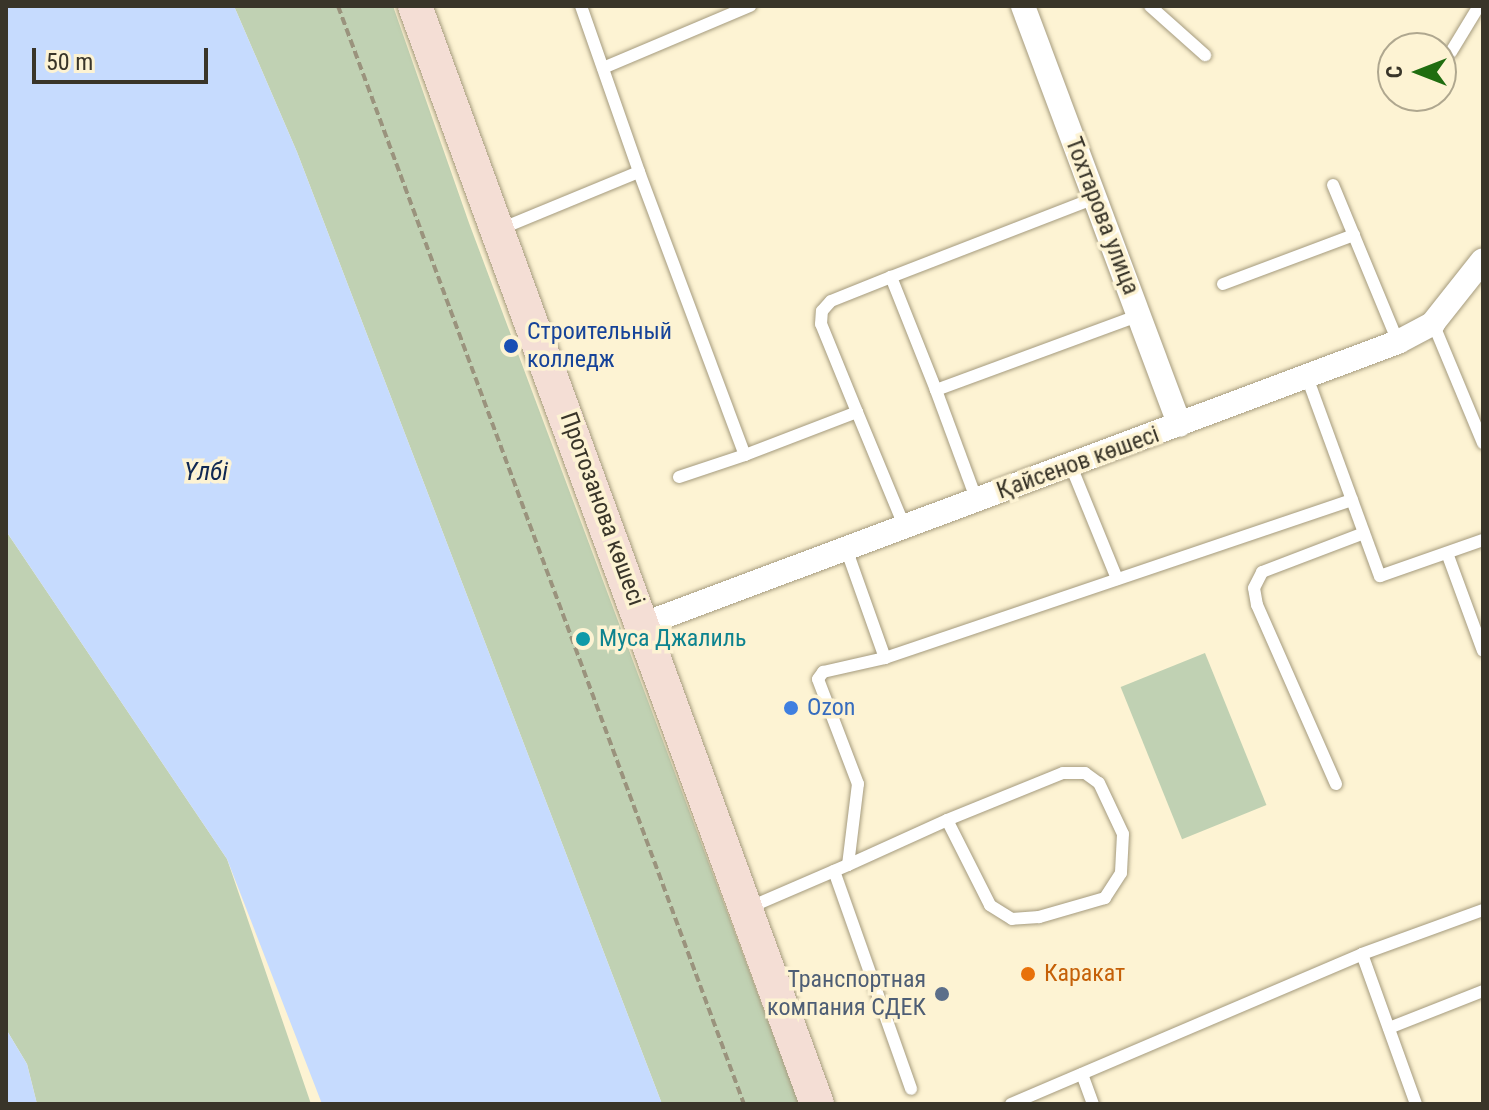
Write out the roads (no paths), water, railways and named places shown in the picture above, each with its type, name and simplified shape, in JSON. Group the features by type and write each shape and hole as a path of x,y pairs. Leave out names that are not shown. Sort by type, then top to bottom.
{"main road":[{"name":"Протозанова көшесі","path":"415,6 644,624 817,1104"}],"street":[{"name":"Тохтарова улица","path":"1023,6 1180,425"},
{"name":"Қайсенов көшесі","path":"644,624 847,551 1398,342 1433,323 1483,260"}],"lane":[{"path":"581,6 639,172 745,455"},
{"path":"603,68 750,6"},
{"path":"1150,6 1205,55"},
{"path":"1457,42 1479,6"},
{"path":"498,230 639,172"},
{"path":"1333,185 1398,342"},
{"path":"905,528 821,324 822,311 831,301 1095,198"},
{"path":"1223,284 1354,235"},
{"path":"891,277 977,501"},
{"path":"936,390 1140,315"},
{"path":"1433,323 1483,443"},
{"path":"1307,377 1380,576 1483,540"},
{"path":"679,477 857,412"},
{"path":"1071,466 1117,579"},
{"path":"848,865 858,784 818,679 823,672 885,658 1352,500"},
{"path":"1336,784 1257,605 1254,588 1262,572 1364,533"},
{"path":"847,551 885,658"},
{"path":"1447,553 1483,651"},
{"path":"745,909 947,820 1063,773 1085,773 1099,783 1123,834 1121,873 1105,898 1039,917 1012,919 990,905 947,820"},
{"path":"834,871 911,1089"},
{"path":"1011,1104 1362,954 1483,910"},
{"path":"1362,954 1416,1104"},
{"path":"1389,1028 1483,991"},
{"path":"1082,1074 1093,1104"}],"water":[{"name":"Үлбі","path":"6,6 234,6 297,152 662,1104 322,1104 227,859 6,531"},
{"path":"6,1029 27,1064 37,1104 6,1104"}],"place":[{"name":"Строительный колледж","path":"511,346"},
{"name":"Муса Джалиль","path":"583,639"},
{"name":"Ozon","path":"791,708"},
{"name":"Каракат","path":"1028,974"},
{"name":"Транспортная компания СДЕК","path":"942,994"}]}
